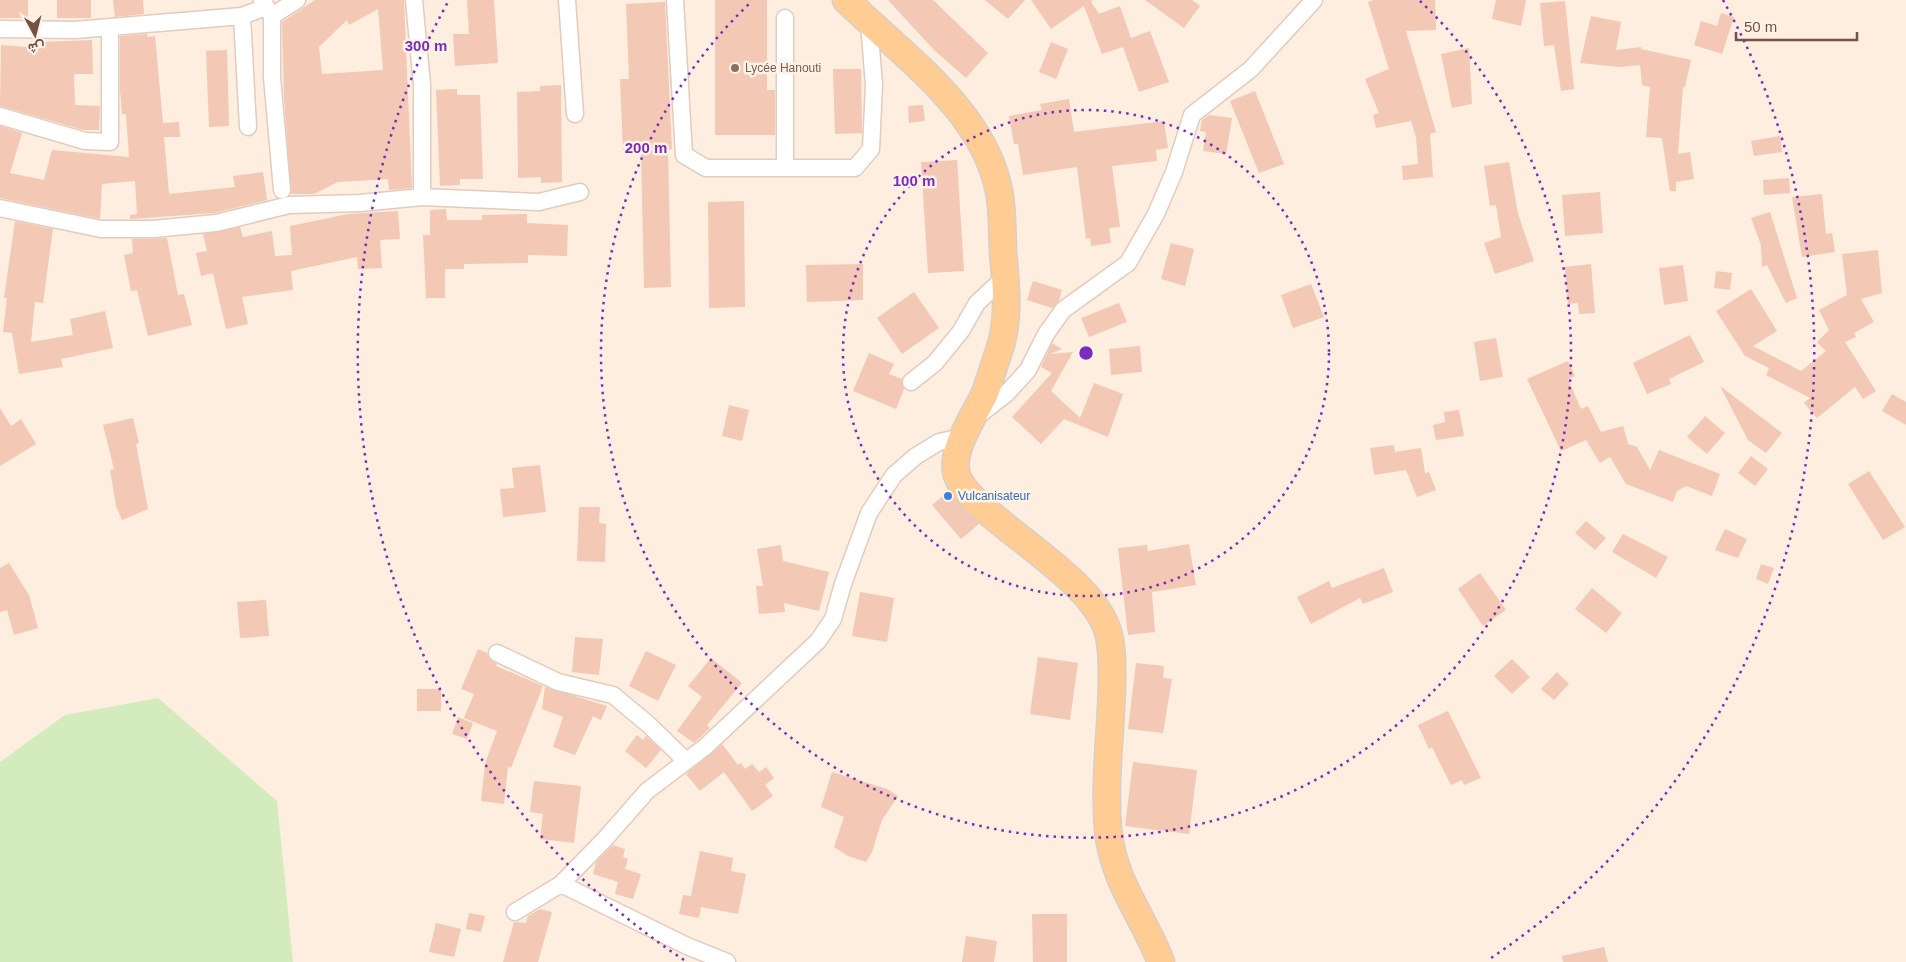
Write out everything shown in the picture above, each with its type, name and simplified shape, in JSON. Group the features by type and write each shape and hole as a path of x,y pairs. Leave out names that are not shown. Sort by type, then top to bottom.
{"main road":[{"path":"846,0 943,92 976,131 990,159 999,192 1008,314 1001,344 986,390 968,428 956,472 962,484 976,501 1061,570 1084,592 1107,629 1112,661 1106,804 1108,833 1123,888 1161,962"}],"street":[{"path":"0,29 75,30 242,16 267,7 296,0"},
{"path":"414,0 422,85 422,197"},
{"path":"567,0 575,114"},
{"path":"675,0 684,155 706,168 855,168 871,149 874,86 869,23"},
{"path":"515,912 561,884 605,839 647,790 705,747 818,641 833,620 843,584 869,513 894,475 916,456 968,428 1006,394 1028,370 1046,334 1063,310 1128,263 1156,214 1174,172 1192,115 1251,69 1314,0"},
{"path":"267,7 282,190"},
{"path":"242,16 248,127"},
{"path":"785,18 785,168"},
{"path":"0,116 86,140 110,142 110,27"},
{"path":"0,208 101,229 153,229 216,223 289,205 360,203 422,197 540,202 580,192"},
{"path":"911,382 935,363 961,332 977,303 1005,277"},
{"path":"497,653 558,682 613,695 649,725 686,761"},
{"path":"561,884 687,946 727,962"}],"green space":[{"path":"158,698 277,801 293,962 0,962 0,762 65,715"}],"building":[{"path":"0,0 28,0 28,18 0,18"},
{"path":"57,0 91,0 91,18 57,18"},
{"path":"113,0 143,0 144,14 115,17"},
{"path":"315,0 404,0 412,188 389,190 388,179 338,182 314,194 291,194 284,98 282,22","holes":["378,9 383,70 322,74 319,47 347,20 349,25"]},
{"path":"467,0 494,0 498,63 455,66 453,34 469,34"},
{"path":"715,0 767,0 767,90 775,90 775,135 715,135"},
{"path":"888,0 933,0 988,53 966,78 934,50"},
{"path":"985,0 1025,0 1008,19"},
{"path":"1031,0 1093,0 1091,2 1099,14 1120,6 1131,38 1150,31 1169,82 1139,92 1123,47 1102,54 1084,6 1051,29"},
{"path":"1145,0 1192,0 1200,6 1184,28"},
{"path":"1375,0 1435,0 1436,30 1406,31 1436,132 1430,134 1433,177 1403,180 1402,166 1418,164 1416,137 1411,121 1376,128 1373,115 1379,113 1365,79 1389,69 1368,2"},
{"path":"1496,0 1526,0 1521,26 1492,19"},
{"path":"1565,1 1574,89 1561,91 1554,45 1544,46 1540,3"},
{"path":"665,2 672,149 668,150 671,287 644,288 641,150 623,151 620,79 629,79 626,4"},
{"path":"1721,13 1734,17 1722,54 1694,45 1701,21 1717,26"},
{"path":"1591,16 1621,22 1616,50 1641,47 1641,49 1691,60 1685,87 1683,87 1678,154 1690,152 1694,179 1676,182 1676,191 1670,191 1662,138 1646,137 1650,87 1642,85 1640,65 1620,67 1580,63"},
{"path":"147,34 147,37 155,36 163,123 179,122 180,137 164,137 169,194 235,187 233,176 263,172 267,200 214,213 130,219 130,215 137,214 135,181 102,184 100,219 0,198 0,126 22,133 10,173 44,180 52,150 129,157 126,114 122,114 120,90 120,36"},
{"path":"92,40 93,74 74,74 75,105 100,106 99,130 83,130 0,106 1,45 41,48 41,42"},
{"path":"1051,42 1068,49 1056,79 1039,72"},
{"path":"1469,48 1472,104 1452,108 1441,54"},
{"path":"227,50 229,126 209,127 206,51"},
{"path":"833,69 861,69 862,133 835,134"},
{"path":"561,85 562,182 541,183 541,177 518,178 517,92 540,91 540,86"},
{"path":"457,89 457,95 480,95 483,179 460,179 460,185 440,186 436,90"},
{"path":"1255,91 1284,164 1259,173 1230,101"},
{"path":"1069,99 1074,132 1164,121 1168,148 1156,150 1157,161 1112,166 1120,227 1109,228 1111,243 1091,246 1090,238 1086,239 1077,167 1023,175 1018,144 1014,144 1009,116 1042,110 1040,104"},
{"path":"923,105 925,121 909,123 908,106"},
{"path":"1209,115 1232,118 1226,154 1203,151 1206,132 1200,131 1202,120"},
{"path":"1780,136 1782,152 1754,156 1751,141"},
{"path":"957,160 964,271 928,273 921,162"},
{"path":"1509,162 1518,214 1534,261 1495,274 1484,243 1501,237 1496,205 1490,206 1484,166"},
{"path":"1789,178 1790,193 1764,195 1763,180"},
{"path":"1600,192 1603,233 1565,236 1562,195"},
{"path":"1822,194 1826,234 1832,233 1835,252 1802,257 1792,197"},
{"path":"744,201 745,307 709,308 708,202"},
{"path":"446,209 447,220 482,220 482,215 527,214 527,223 568,225 567,256 528,255 528,263 464,264 464,269 445,269 445,298 426,298 423,235 430,235 430,210"},
{"path":"398,211 400,239 380,240 382,268 358,269 357,257 291,271 293,290 242,297 248,324 226,329 213,273 201,276 196,253 207,251 203,234 240,227 243,237 272,231 275,256 292,255 290,226 348,214"},
{"path":"1770,212 1797,298 1786,303 1767,265 1762,267 1761,245 1751,218"},
{"path":"15,221 53,229 43,303 35,302 31,342 73,335 70,319 105,311 113,348 61,359 63,367 19,374 12,333 3,332 7,298 4,298"},
{"path":"167,238 178,295 184,294 192,325 148,336 137,290 131,291 124,255 133,253 132,239"},
{"path":"1171,243 1194,249 1185,286 1161,279"},
{"path":"1878,250 1882,293 1861,299 1874,322 1854,333 1856,337 1845,342 1876,391 1863,399 1855,387 1817,418 1804,403 1810,398 1766,375 1769,368 1745,356 1716,311 1751,289 1777,331 1753,346 1801,371 1826,351 1817,342 1829,330 1819,310 1847,295 1842,254"},
{"path":"863,264 863,300 807,302 806,265"},
{"path":"1591,264 1595,313 1579,314 1578,303 1568,304 1565,267"},
{"path":"1683,265 1688,301 1664,305 1659,268"},
{"path":"1716,271 1732,273 1730,290 1714,288"},
{"path":"1033,281 1062,290 1059,301 1052,308 1027,300"},
{"path":"1311,284 1324,317 1293,328 1281,295"},
{"path":"914,292 939,328 902,354 877,318"},
{"path":"1119,303 1127,322 1089,337 1081,318"},
{"path":"1690,335 1704,362 1669,379 1671,384 1647,394 1633,363"},
{"path":"1496,338 1503,377 1480,381 1474,342"},
{"path":"1052,343 1062,349 1050,354 1073,352 1051,391 1080,418 1094,383 1123,394 1108,437 1064,419 1041,444 1012,417 1052,373 1041,367"},
{"path":"1140,346 1142,372 1111,375 1109,349"},
{"path":"869,353 894,364 889,374 902,379 904,389 896,409 853,391"},
{"path":"1568,361 1575,376 1568,379 1581,409 1588,406 1601,432 1623,426 1628,444 1637,447 1650,470 1659,450 1720,474 1712,496 1686,486 1677,491 1673,502 1626,484 1610,457 1600,463 1586,440 1561,451 1527,379"},
{"path":"1720,386 1782,433 1766,453 1748,440"},
{"path":"1892,394 1906,402 1906,425 1882,411"},
{"path":"729,405 749,410 742,441 722,436"},
{"path":"0,408 11,426 21,419 36,444 0,466"},
{"path":"1459,410 1464,436 1436,440 1433,425 1445,422 1444,412"},
{"path":"1705,416 1725,433 1707,454 1687,437"},
{"path":"133,418 139,443 136,444 148,509 122,520 116,506 110,470 114,469 103,425"},
{"path":"1394,445 1395,452 1421,448 1425,473 1429,472 1436,490 1417,497 1406,470 1374,475 1370,448"},
{"path":"1751,456 1768,469 1755,486 1738,473"},
{"path":"540,465 546,512 503,517 500,489 514,488 512,468"},
{"path":"1869,471 1905,527 1883,540 1848,484"},
{"path":"949,491 979,524 961,539 932,505"},
{"path":"579,507 600,507 599,523 606,524 605,562 577,561"},
{"path":"1586,521 1606,538 1595,550 1575,533"},
{"path":"1725,529 1747,539 1738,558 1715,550"},
{"path":"1623,534 1668,557 1656,578 1612,552"},
{"path":"1189,544 1196,585 1152,592 1155,632 1128,635 1118,548 1147,545 1148,551"},
{"path":"781,545 783,561 829,572 819,611 784,603 785,612 759,614 756,586 763,586 757,549"},
{"path":"9,563 29,595 38,628 14,635 7,610 0,612 0,568"},
{"path":"1761,564 1774,568 1768,584 1756,579"},
{"path":"1384,568 1393,592 1363,604 1360,598 1311,624 1297,597 1329,581 1332,588"},
{"path":"1480,573 1506,610 1483,626 1458,589"},
{"path":"1592,588 1622,613 1606,633 1575,609"},
{"path":"860,592 894,598 887,642 852,636"},
{"path":"266,600 269,636 240,638 237,602"},
{"path":"575,637 603,639 599,675 572,672"},
{"path":"478,649 487,653 489,658 497,664 496,666 543,686 511,768 508,766 504,804 481,801 485,764 497,731 464,718 474,694 461,689"},
{"path":"646,651 676,665 658,701 629,686"},
{"path":"1038,657 1078,663 1070,720 1030,714"},
{"path":"711,658 742,683 707,725 710,728 694,743 677,731 702,697 688,686"},
{"path":"1512,659 1530,677 1512,694 1494,676"},
{"path":"1136,663 1164,666 1163,678 1172,679 1163,733 1128,729"},
{"path":"1557,672 1569,684 1554,700 1541,689"},
{"path":"545,687 607,706 601,720 593,716 575,755 553,747 563,717 542,709"},
{"path":"417,689 441,689 441,711 417,711"},
{"path":"1448,711 1481,778 1464,785 1462,780 1451,785 1432,747 1429,749 1418,725"},
{"path":"458,717 473,723 467,739 452,734"},
{"path":"637,735 643,740 646,736 661,750 646,768 625,751"},
{"path":"722,744 738,765 741,763 745,769 752,764 759,772 766,767 774,778 765,785 773,796 752,811 724,772 700,791 686,774"},
{"path":"1133,762 1197,770 1189,834 1125,826"},
{"path":"832,772 887,789 898,796 882,820 872,852 866,862 848,856 834,847 844,817 821,807"},
{"path":"534,781 581,786 574,843 540,839 543,814 530,812"},
{"path":"613,845 625,849 623,857 628,859 625,869 641,874 633,899 615,894 618,882 593,874 596,862"},
{"path":"700,851 733,858 731,871 746,874 738,914 701,907 699,918 679,914 683,895 691,896"},
{"path":"540,909 552,912 538,962 503,962 514,922 526,923 528,916"},
{"path":"469,913 485,916 481,932 466,929"},
{"path":"1032,914 1067,914 1067,962 1033,962"},
{"path":"436,923 461,929 454,957 429,952"},
{"path":"966,936 997,941 994,962 962,962"},
{"path":"1604,947 1608,962 1563,962 1562,956"}],"place":[{"name":"Lycée Hanouti","path":"735,68"},
{"name":"Vulcanisateur","path":"948,496"}]}
